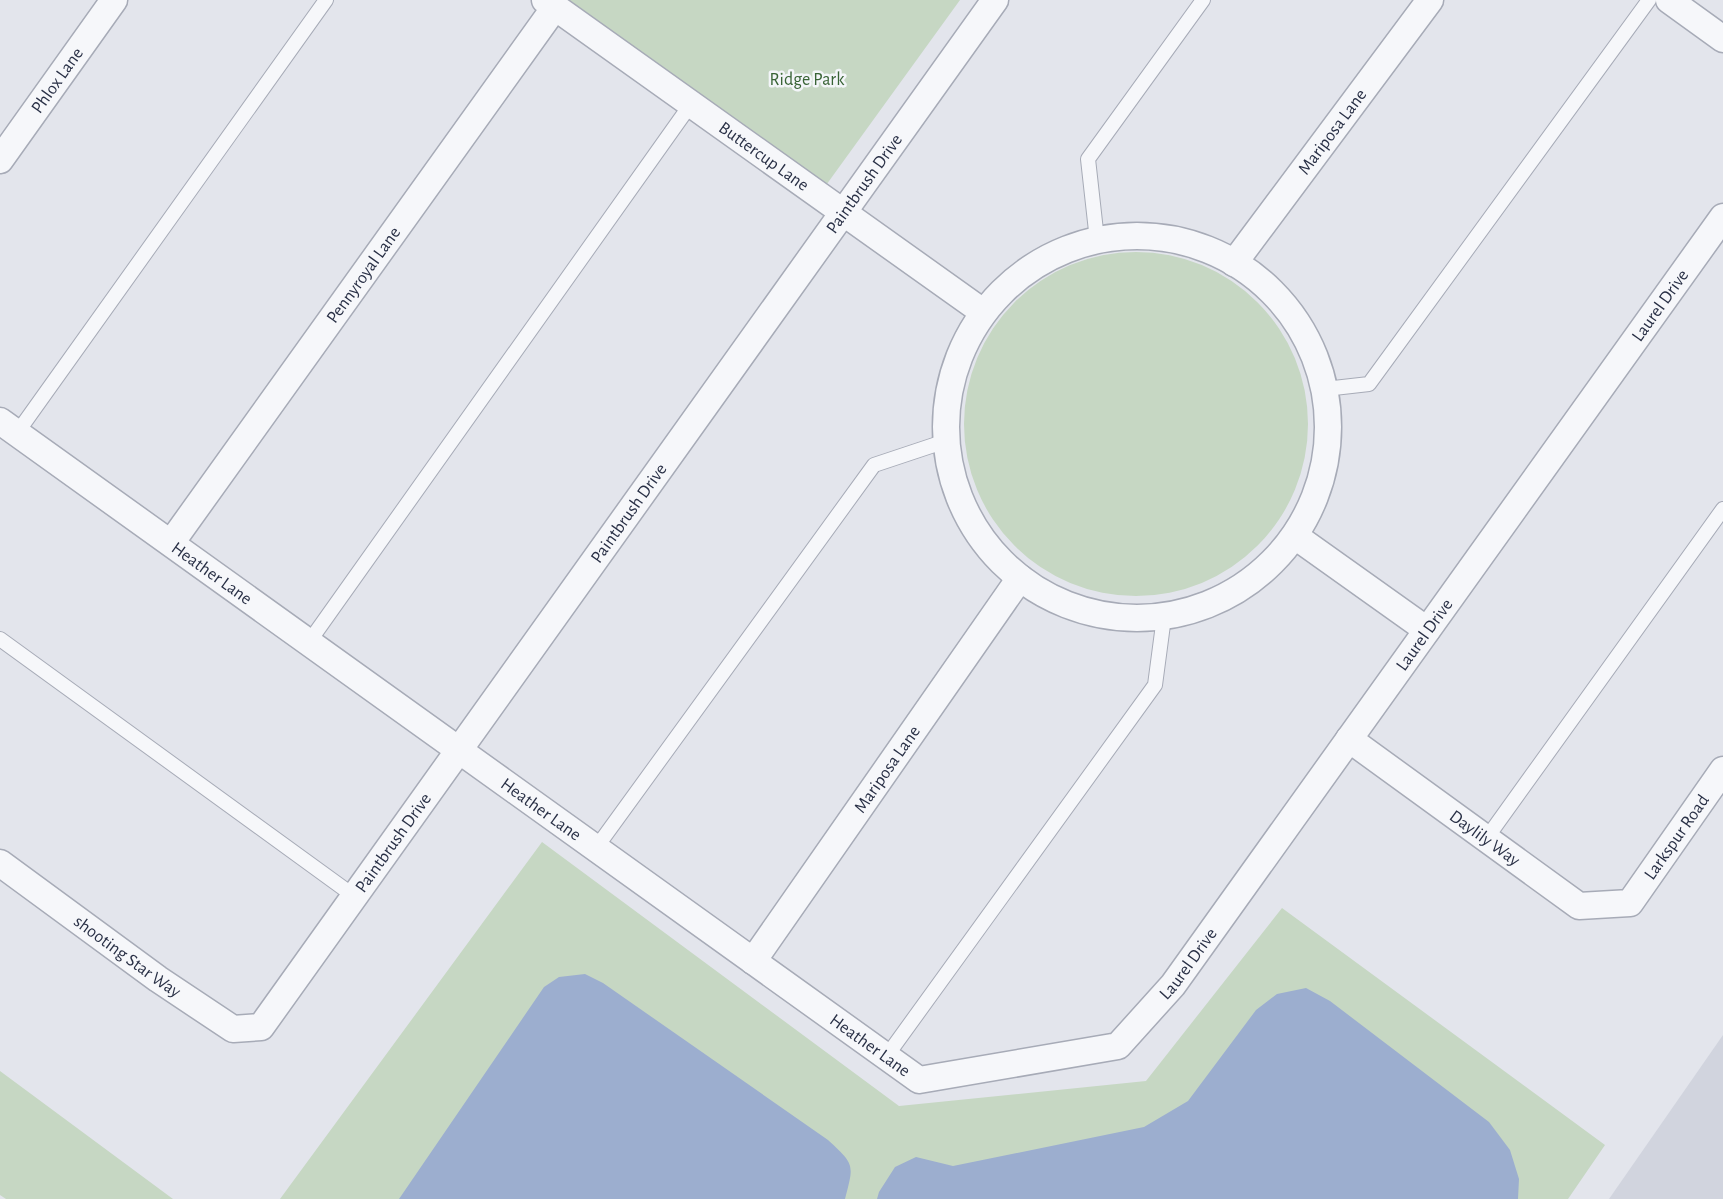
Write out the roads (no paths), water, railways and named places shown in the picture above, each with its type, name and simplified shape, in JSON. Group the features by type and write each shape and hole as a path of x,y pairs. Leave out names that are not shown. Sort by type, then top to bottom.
{"street":[{"name":"Phlox Lane","path":"0,160 114,0"},
{"name":"Paintbrush Drive","path":"261,1027 995,0"},
{"name":"Mariposa Lane","path":"1234,263 1430,0"},
{"path":"1668,0 1723,39"},
{"name":"Buttercup Lane","path":"550,4 983,312"},
{"name":"Pennyroyal Lane","path":"171,543 550,4"},
{"name":"Laurel Drive","path":"1118,1046 1173,985 1723,218"},
{"path":"1144,236 1182,242 1191,244 1234,263 1276,296 1307,339 1324,389 1328,427 1325,465 1313,502 1295,536 1260,574 1215,602 1164,617 1113,617 1064,604 1020,578 983,540 958,493 946,441 946,407 953,374 965,341 983,312 1006,286 1034,266 1064,250 1097,240 1144,236"},
{"name":"Heather Lane","path":"8,427 919,1080 1118,1046"},
{"path":"1295,536 1428,630"},
{"name":"Mariposa Lane","path":"753,961 1020,578"},
{"name":"Daylily Way","path":"1349,739 1579,906 1630,903"},
{"name":"Larkspur Road","path":"1630,903 1723,770"},
{"name":"shooting Star Way","path":"0,863 158,979 233,1029 261,1027"}],"lane":[{"path":"8,427 326,0"},
{"path":"1097,240 1088,159 1203,0"},
{"path":"1324,389 1369,384 1649,0"},
{"path":"309,642 691,104"},
{"path":"596,848 874,465 946,441"},
{"path":"1486,839 1723,510"},
{"path":"886,1056 1155,685 1164,617"},
{"path":"0,639 354,896"}],"water":[{"path":"585,974 603,983 828,1140 848,1160 850,1166 850,1179 845,1199 399,1199 544,987 559,977"},
{"path":"1306,988 1330,1001 1489,1122 1510,1150 1519,1179 1518,1199 877,1199 879,1192 895,1167 916,1157 953,1166 1144,1127 1188,1101 1256,1010 1277,994"}],"park label":[{"name":"Ridge Park","path":"807,79"}]}
